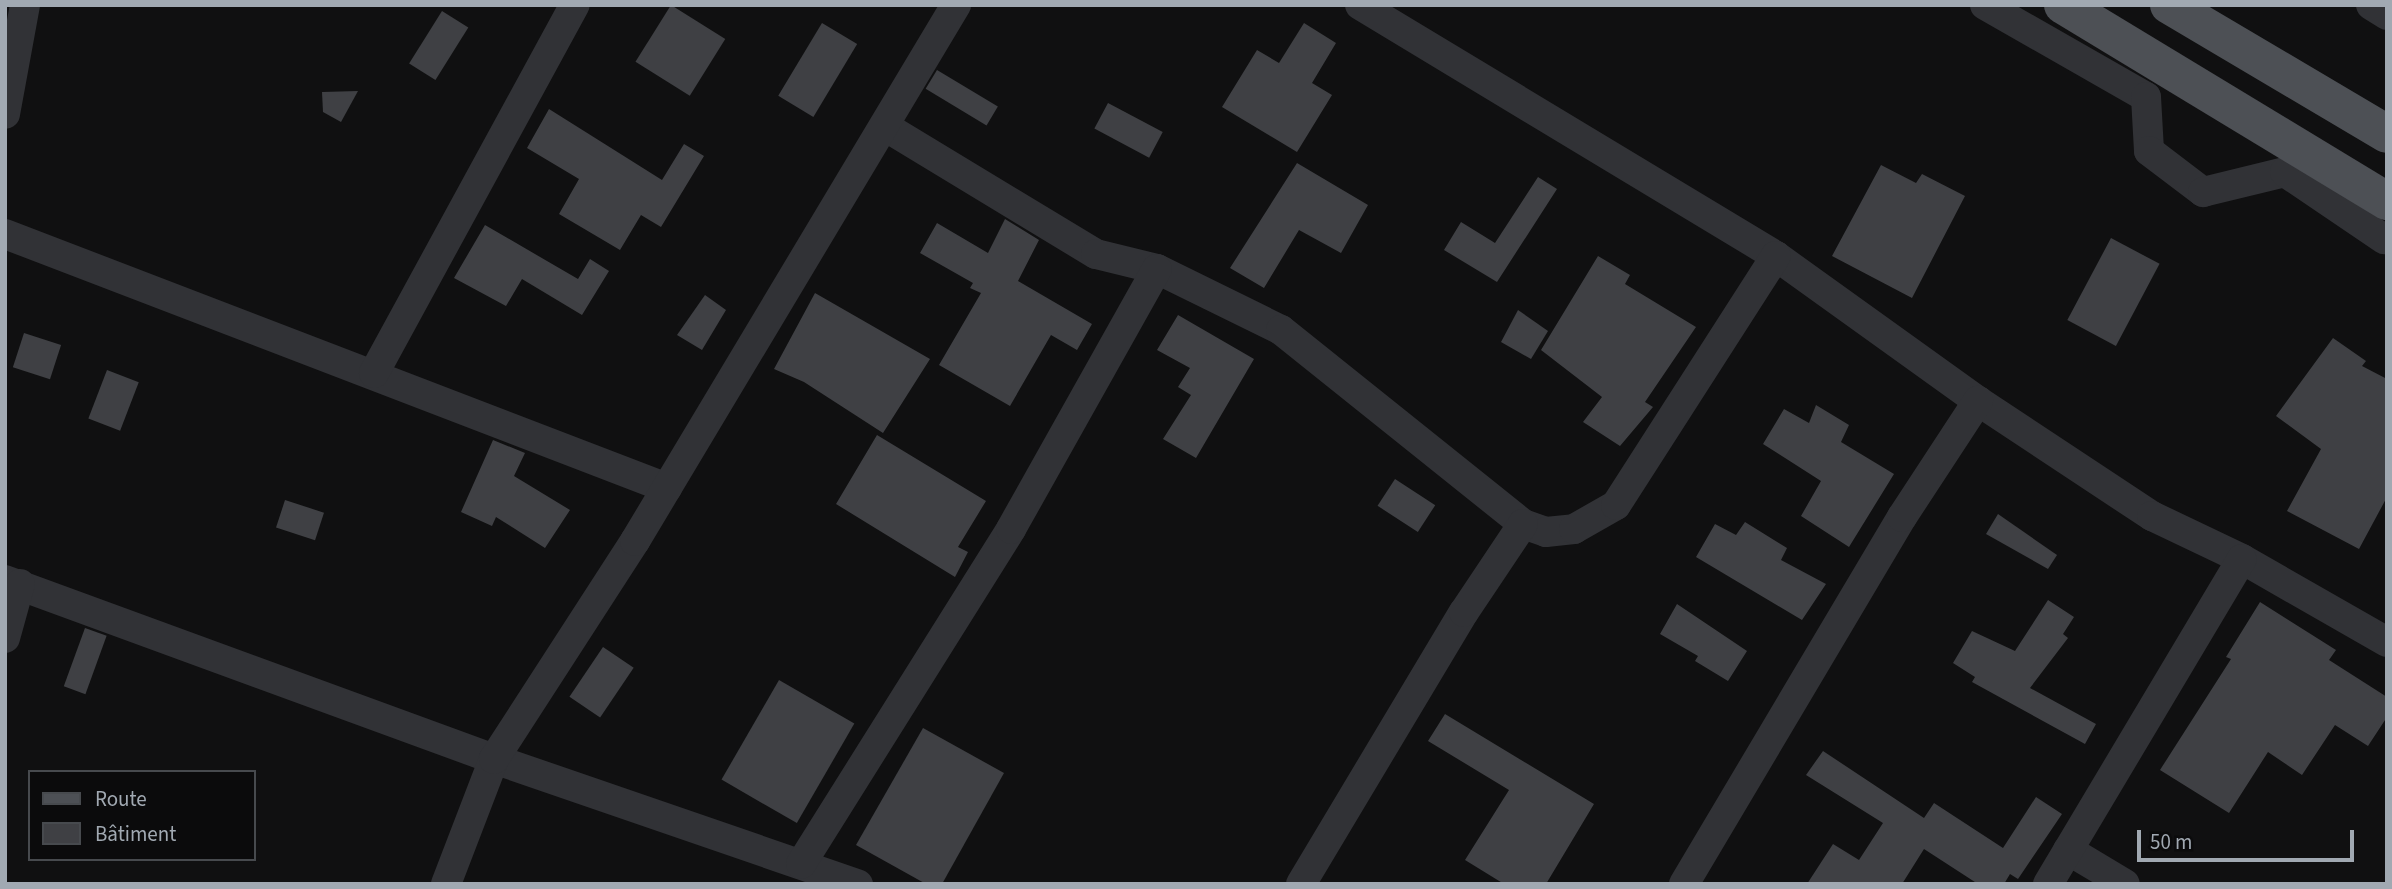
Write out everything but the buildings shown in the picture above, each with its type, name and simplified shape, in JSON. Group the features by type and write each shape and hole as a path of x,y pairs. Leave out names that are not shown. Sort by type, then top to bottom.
{"main road":[{"path":"2063,5 2383,199"},
{"path":"2169,5 2387,134"}],"street":[{"path":"5,114 25,5"},
{"path":"374,373 575,5"},
{"path":"446,884 494,759 667,488 886,127 956,5"},
{"path":"1360,5 1776,257 1978,401 2152,516 2242,559 2387,642"},
{"path":"1985,5 2146,97 2149,151 2203,192 2285,172 2386,242"},
{"path":"2371,5 2387,15"},
{"path":"886,127 1096,254 1157,269 1281,330 1522,524 1546,532 1574,529 1616,505 1776,257"},
{"path":"2383,199 2386,242"},
{"path":"5,234 374,373 667,488"},
{"path":"802,864 1011,529 1157,269"},
{"path":"1684,884 1902,517 1978,401"},
{"path":"1301,884 1464,612 1522,524"},
{"path":"2048,884 2242,559"},
{"path":"5,638 13,582 494,759 858,884"},
{"path":"2068,850 2125,884"}]}
